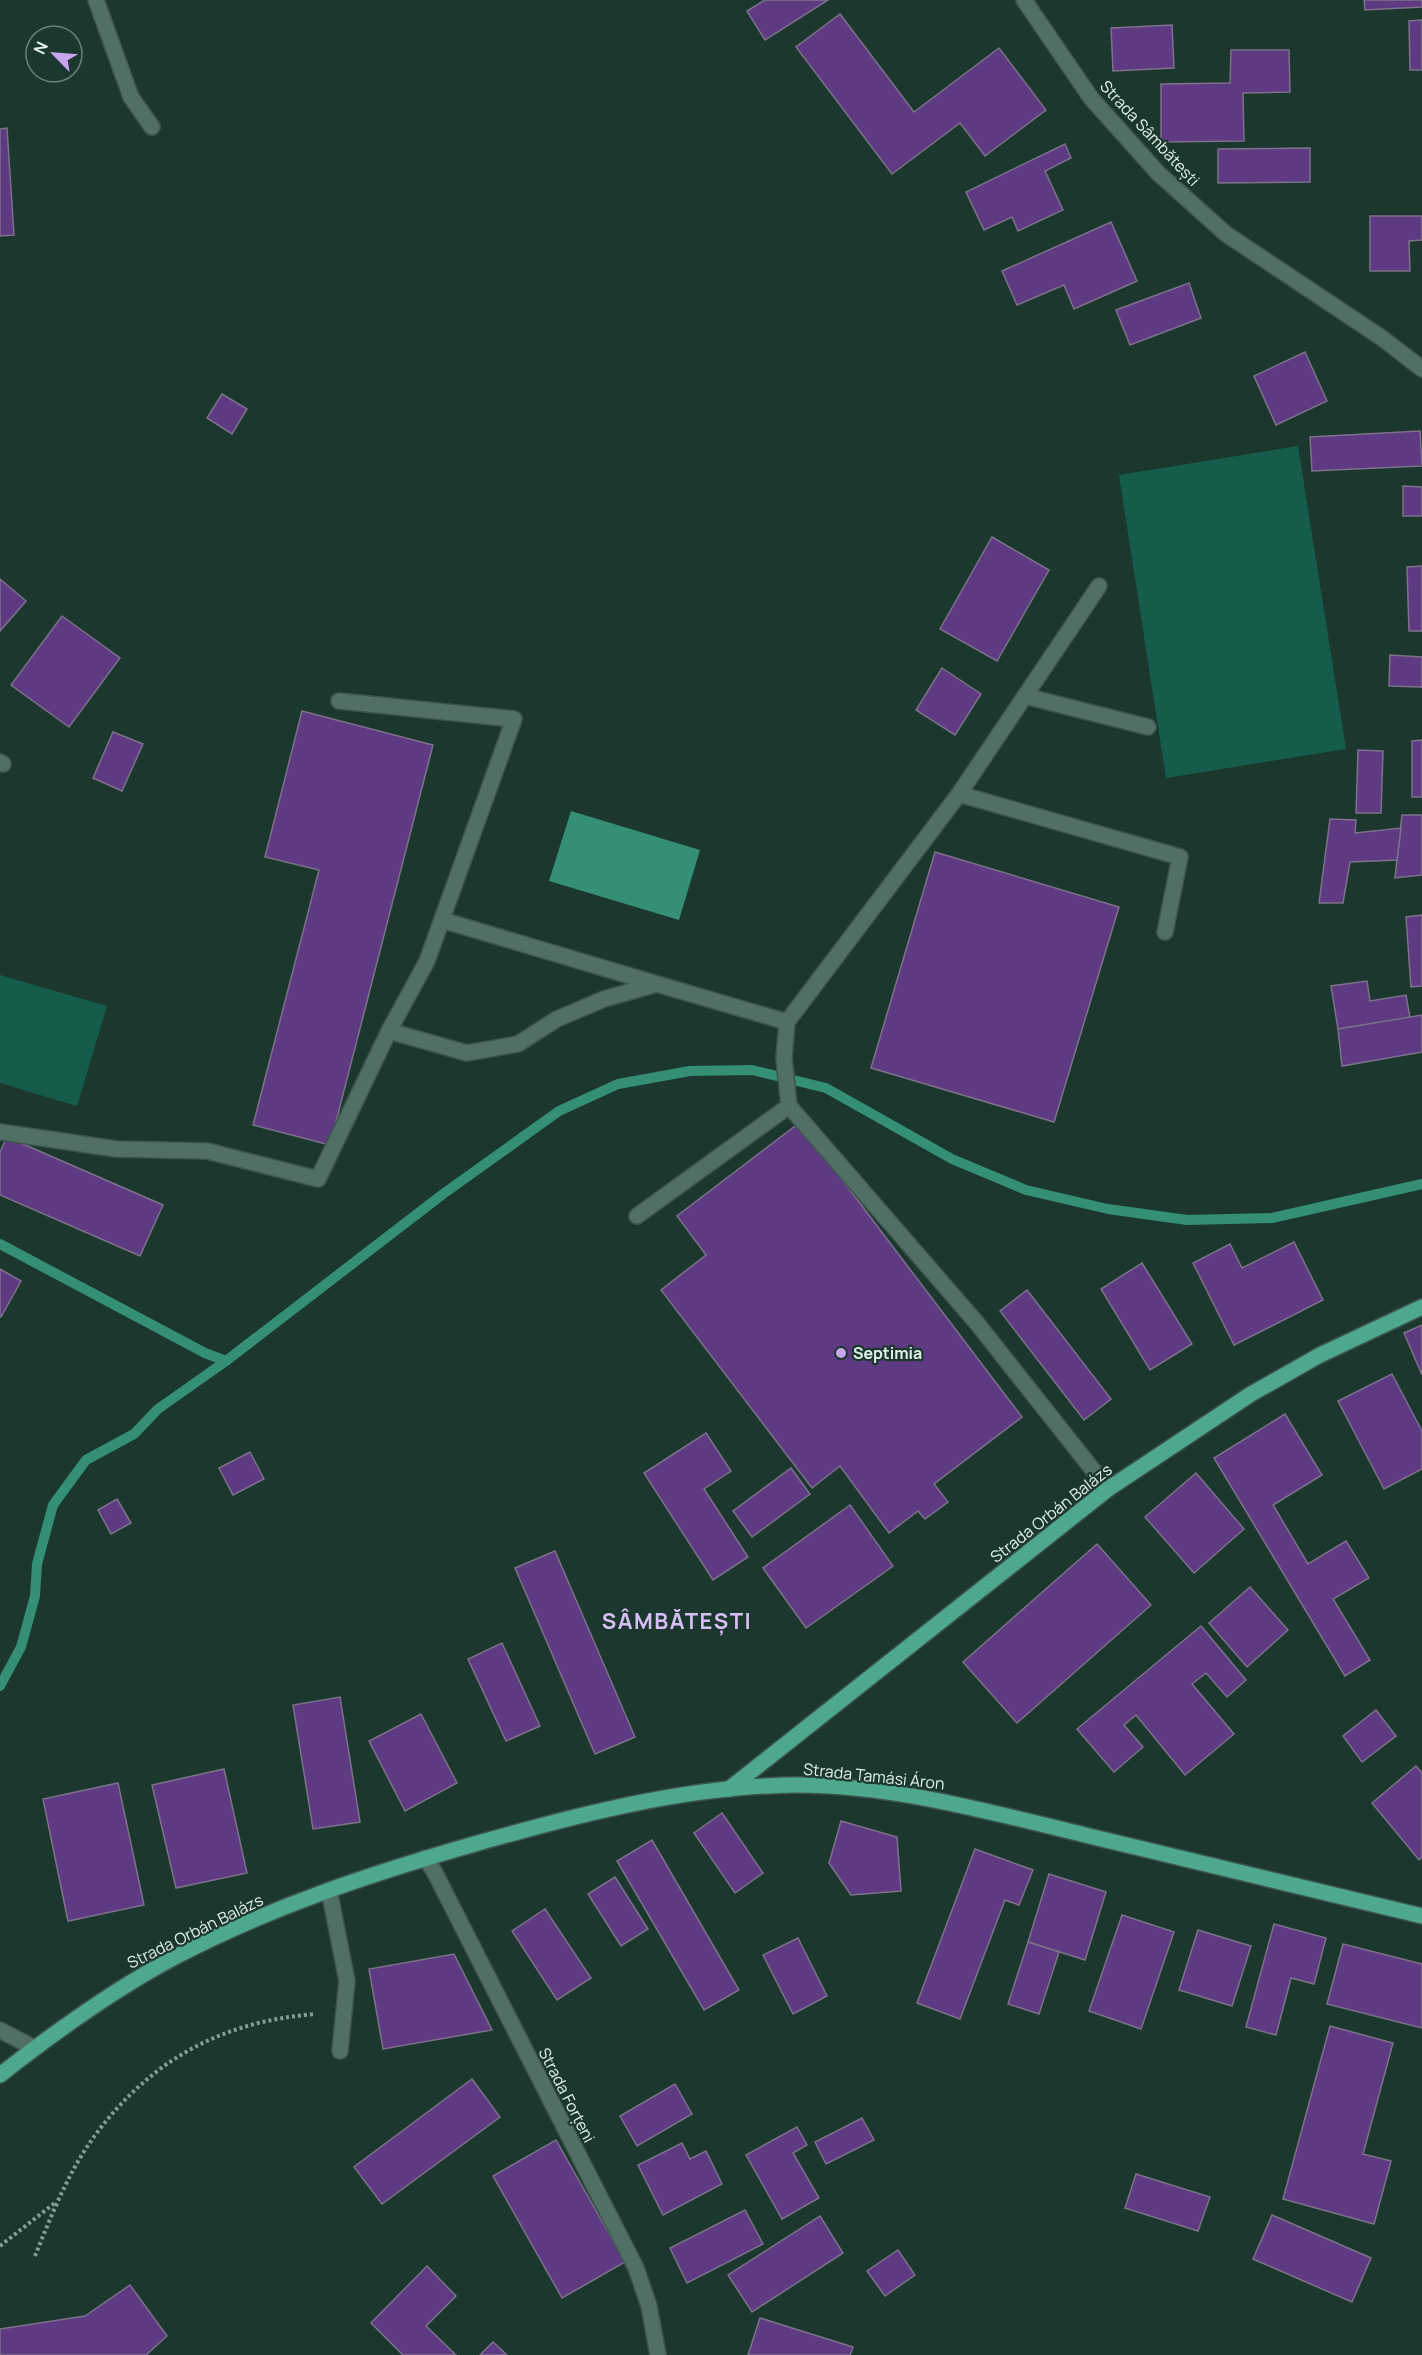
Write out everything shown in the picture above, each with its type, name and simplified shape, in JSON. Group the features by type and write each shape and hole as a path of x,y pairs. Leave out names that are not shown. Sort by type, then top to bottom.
{"main road":[{"name":"Strada Orbán Balázs","path":"729,1789 1108,1489 1251,1394 1320,1354 1422,1307"},
{"name":"Strada Tamási Áron","path":"425,1858 532,1827 633,1804 729,1789 798,1785 934,1799 1422,1916"},
{"name":"Strada Orbán Balázs","path":"0,2074 120,1988 176,1956 232,1929 329,1890 425,1858"}],"street":[{"path":"96,0 131,97 153,127"},
{"name":"Strada Sâmbătești","path":"1024,0 1091,98 1158,173 1226,234 1382,338 1422,369"},
{"path":"1099,586 959,794 787,1022 784,1058 788,1103 976,1322 1108,1489"},
{"path":"1025,696 1148,727"},
{"path":"0,1132 116,1149 207,1151 318,1179 389,1031 427,961 514,719 339,701"},
{"path":"959,794 1180,857 1165,932"},
{"path":"442,920 787,1022"},
{"path":"389,1031 467,1053 518,1044 556,1019 604,999 657,984"},
{"path":"637,1216 788,1103"},
{"name":"Strada Forțeni","path":"425,1858 434,1871 636,2268 649,2306 658,2355"},
{"path":"329,1890 347,1981 340,2051"},
{"path":"0,2030 34,2048"}],"path":[{"path":"35,2256 58,2200 96,2134 131,2094 168,2062 202,2042 251,2023 344,2012"},
{"path":"0,2246 58,2200"}],"shaded area":[{"path":"1298,446 1346,749 1166,778 1119,475"},
{"path":"571,811 700,850 679,920 549,881"},
{"path":"0,975 107,1006 77,1106 0,1083"}],"building":[{"path":"765,0 828,0 765,40 747,11"},
{"path":"1364,0 1422,0 1422,7 1365,10"},
{"path":"840,14 914,112 999,48 1046,110 985,156 960,123 892,174 796,47"},
{"path":"1422,20 1422,70 1410,70 1409,21"},
{"path":"1172,25 1174,68 1113,71 1111,28"},
{"path":"1231,50 1289,50 1290,92 1243,93 1244,141 1161,142 1161,84 1230,83"},
{"path":"7,128 14,235 0,236 0,129"},
{"path":"1065,144 1071,158 1045,171 1063,210 1018,231 1012,217 984,230 966,192"},
{"path":"1310,148 1310,182 1218,183 1218,149"},
{"path":"1370,216 1422,216 1422,240 1409,241 1410,271 1370,271"},
{"path":"1111,222 1137,281 1074,309 1064,285 1017,305 1002,271"},
{"path":"1189,283 1201,318 1130,345 1116,310"},
{"path":"1305,352 1327,401 1276,425 1254,376"},
{"path":"222,394 247,409 232,434 207,418"},
{"path":"1420,431 1422,466 1312,471 1310,437"},
{"path":"1403,486 1422,487 1422,516 1403,516"},
{"path":"992,537 1049,570 997,661 940,629"},
{"path":"1422,566 1422,631 1409,631 1407,567"},
{"path":"0,579 26,601 0,631"},
{"path":"62,616 120,658 69,727 11,685"},
{"path":"1390,655 1422,657 1422,687 1389,686"},
{"path":"942,668 981,694 955,735 916,710"},
{"path":"302,711 433,745 330,1145 253,1125 319,870 265,857"},
{"path":"113,732 143,744 122,791 93,778"},
{"path":"1422,740 1422,797 1412,797 1412,741"},
{"path":"1358,750 1383,751 1381,813 1356,813"},
{"path":"1402,815 1422,815 1422,875 1395,878"},
{"path":"1330,819 1356,820 1355,833 1401,828 1397,860 1350,862 1343,903 1319,903"},
{"path":"935,852 1119,907 1054,1122 871,1068"},
{"path":"1422,915 1422,986 1411,987 1406,917"},
{"path":"1367,981 1370,1001 1406,995 1410,1018 1338,1029 1331,986"},
{"path":"1422,1015 1422,1052 1342,1066 1338,1029"},
{"name":"Septimia","path":"799,1123 1022,1417 934,1484 948,1502 925,1519 918,1511 889,1533 840,1466 812,1488 661,1290 706,1255 677,1216"},
{"path":"7,1137 163,1205 140,1256 0,1195 0,1152"},
{"path":"1294,1242 1323,1300 1234,1345 1193,1263 1230,1244 1242,1268"},
{"path":"1142,1263 1192,1344 1150,1370 1101,1289"},
{"path":"0,1269 21,1281 1,1317 0,1317"},
{"path":"1027,1290 1111,1399 1084,1420 1000,1311"},
{"path":"1422,1325 1422,1375 1404,1333"},
{"path":"1392,1374 1422,1431 1422,1469 1384,1489 1338,1401"},
{"path":"1285,1414 1322,1475 1273,1505 1308,1564 1346,1541 1369,1578 1333,1599 1370,1660 1345,1676 1214,1458"},
{"path":"706,1433 731,1471 704,1489 748,1557 713,1580 644,1473"},
{"path":"250,1452 264,1479 233,1495 219,1468"},
{"path":"791,1468 810,1494 752,1537 733,1511"},
{"path":"1196,1473 1244,1529 1194,1573 1145,1517"},
{"path":"117,1499 131,1523 111,1534 98,1510"},
{"path":"850,1505 893,1566 806,1628 763,1568"},
{"path":"1097,1544 1151,1605 1017,1723 963,1662"},
{"path":"555,1551 635,1737 595,1754 515,1568"},
{"path":"1250,1587 1288,1630 1247,1667 1209,1623"},
{"path":"1201,1626 1246,1680 1227,1697 1206,1673 1192,1684 1234,1734 1185,1775 1136,1715 1124,1725 1143,1747 1114,1772 1077,1729"},
{"path":"502,1643 540,1726 506,1741 468,1659"},
{"path":"340,1697 360,1822 313,1829 293,1705"},
{"path":"1376,1710 1396,1736 1362,1762 1343,1736"},
{"path":"421,1714 457,1783 405,1811 369,1741"},
{"path":"1416,1766 1422,1773 1422,1857 1419,1860 1372,1803"},
{"path":"224,1769 247,1873 176,1888 152,1785"},
{"path":"118,1783 144,1905 68,1921 43,1799"},
{"path":"722,1813 763,1873 735,1893 694,1833"},
{"path":"841,1821 897,1837 901,1891 851,1895 829,1863"},
{"path":"652,1840 739,1990 704,2010 617,1861"},
{"path":"975,1849 1033,1870 1019,1905 1005,1900 960,2019 917,2003"},
{"path":"1049,1874 1106,1892 1085,1960 1028,1942"},
{"path":"615,1877 648,1929 621,1946 588,1894"},
{"path":"545,1909 591,1978 557,2000 512,1931"},
{"path":"1122,1915 1174,1932 1141,2029 1089,2011"},
{"path":"1274,1924 1326,1938 1314,1984 1291,1978 1276,2035 1246,2027"},
{"path":"1198,1930 1251,1946 1232,2006 1179,1990"},
{"path":"798,1938 827,1996 793,2014 763,1955"},
{"path":"1028,1942 1059,1952 1039,2014 1008,2004"},
{"path":"1343,1944 1422,1964 1422,2028 1327,2004"},
{"path":"454,1954 492,2030 383,2049 369,1969"},
{"path":"1330,2026 1393,2043 1363,2154 1391,2161 1374,2224 1283,2199"},
{"path":"472,2079 500,2117 382,2204 354,2167"},
{"path":"675,2084 692,2114 637,2146 620,2116"},
{"path":"862,2118 874,2140 826,2164 815,2142"},
{"path":"797,2127 807,2145 793,2153 819,2198 782,2219 746,2155"},
{"path":"556,2140 625,2262 562,2298 493,2176"},
{"path":"682,2143 690,2159 706,2151 722,2184 663,2215 638,2165"},
{"path":"1136,2174 1210,2197 1198,2231 1125,2208"},
{"path":"745,2210 763,2244 687,2283 670,2248"},
{"path":"1272,2215 1371,2258 1352,2302 1253,2259"},
{"path":"820,2216 843,2253 752,2312 728,2275"},
{"path":"898,2250 915,2275 885,2296 867,2271"},
{"path":"427,2266 456,2296 426,2326 456,2355 403,2355 371,2323"},
{"path":"130,2285 167,2336 146,2355 0,2355 0,2329 85,2316"},
{"path":"760,2318 853,2347 850,2355 748,2355"},
{"path":"493,2342 507,2355 480,2355"}],"waterway":[{"path":"0,1686 21,1647 35,1596 37,1564 53,1505 86,1460 134,1434 158,1409 226,1361 443,1194 559,1111 618,1084 690,1071 752,1070 826,1088 952,1159 1026,1190 1108,1209 1187,1220 1272,1218 1422,1184"},
{"path":"0,1244 205,1353 226,1361"}],"place":[{"name":"Septimia","path":"841,1353"}],"district":[{"name":"SÂMBĂTEȘTI","path":"677,1621"}]}
